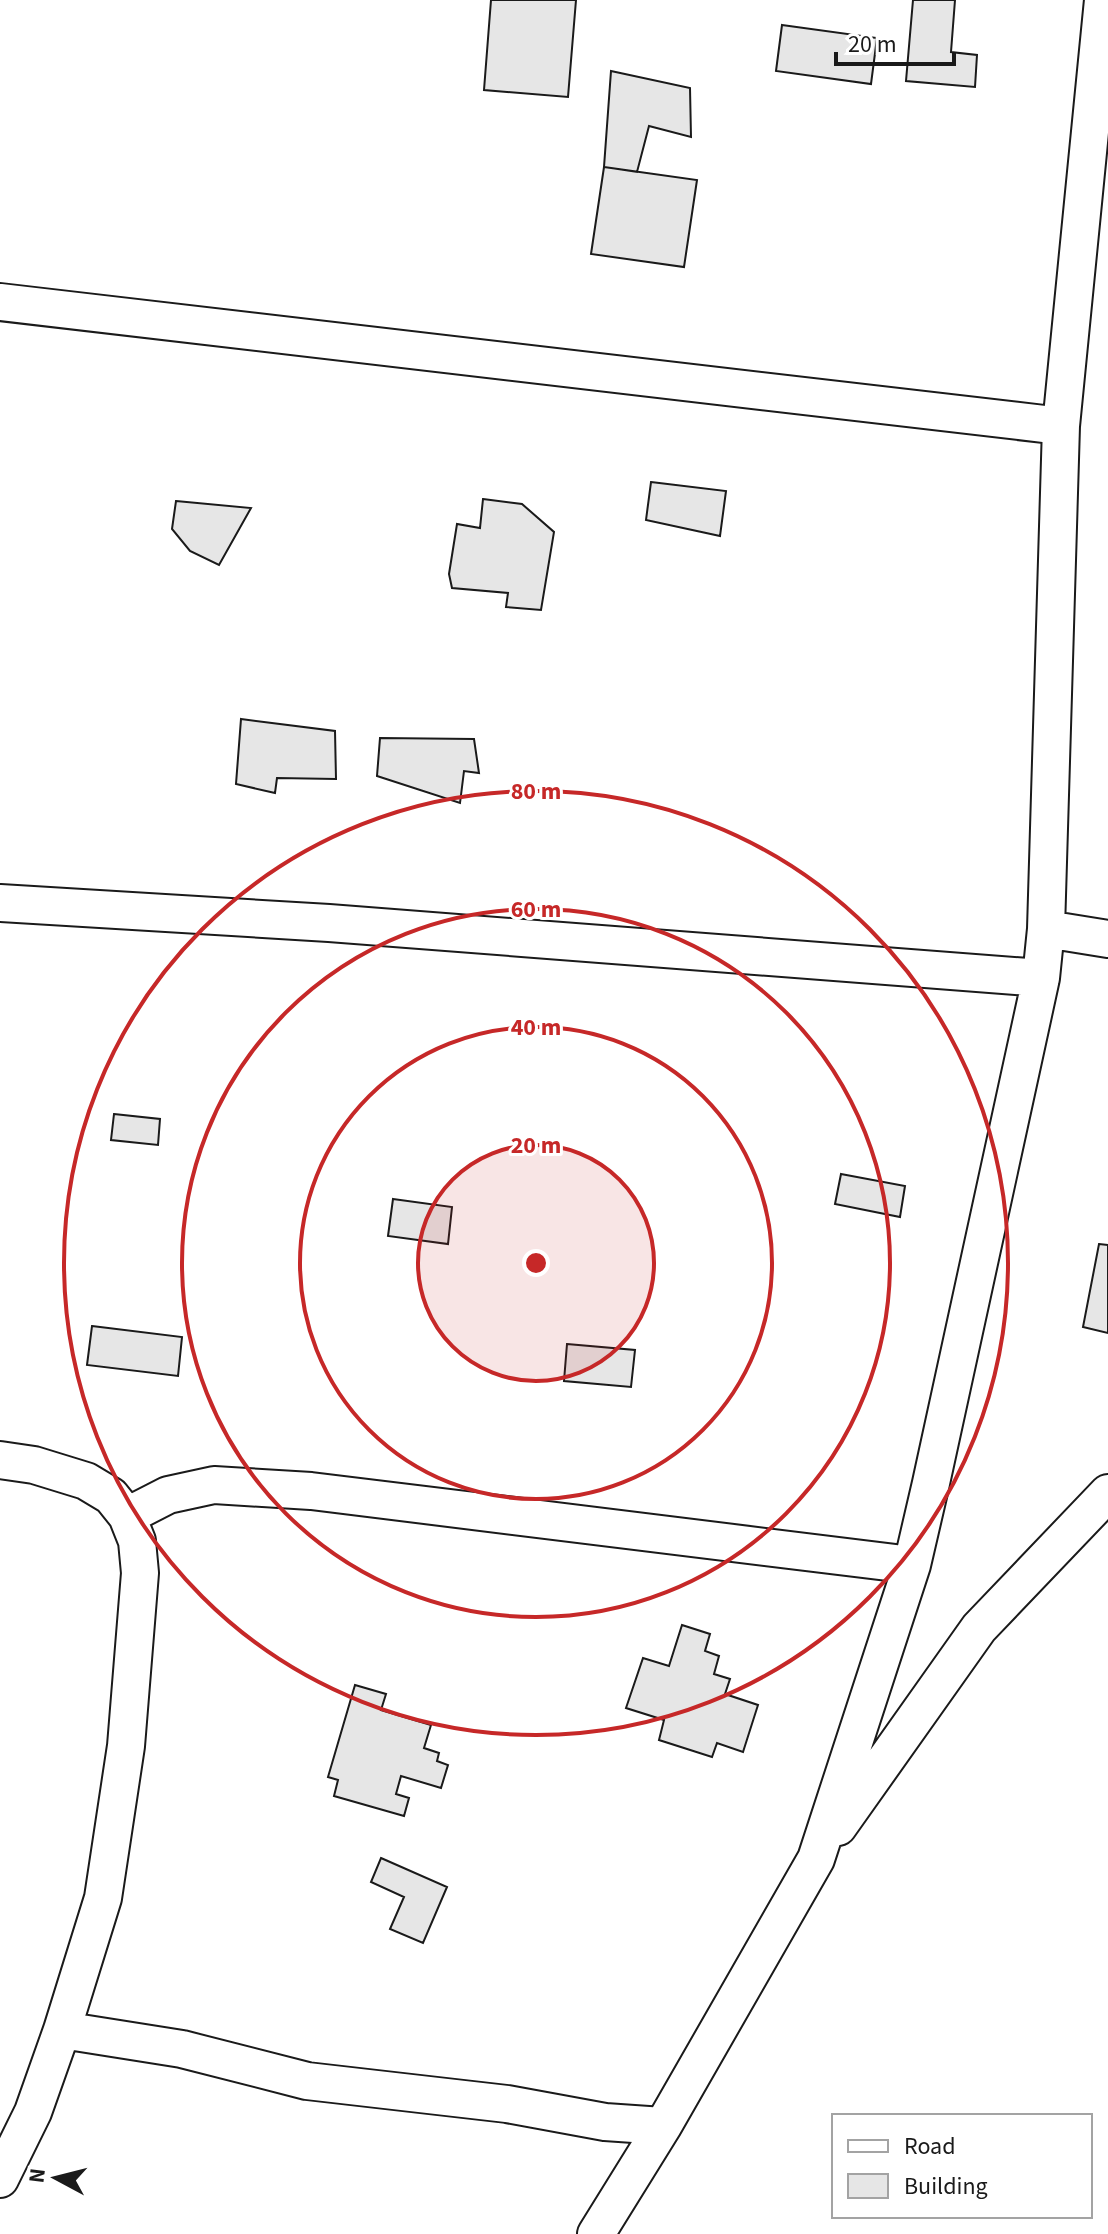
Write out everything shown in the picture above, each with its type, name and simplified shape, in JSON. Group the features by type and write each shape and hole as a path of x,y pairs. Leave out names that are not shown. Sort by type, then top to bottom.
{"street":[{"path":"816,1859 912,1565 1041,978 1046,929 1061,426 1103,0"},
{"path":"0,302 1061,426"},
{"path":"0,903 329,923 1041,978"},
{"path":"1046,929 1108,939"},
{"path":"0,1460 34,1465 86,1481 111,1496 127,1516 137,1541 140,1573 126,1746 103,1898 33,2112 0,2179"},
{"path":"127,1516 168,1495 214,1485 298,1490 912,1565"},
{"path":"596,2234 663,2126 816,1859 979,1628 1108,1493"},
{"path":"62,2030 182,2049 307,2081 507,2104 605,2122 663,2126"}],"building":[{"path":"491,0 576,0 568,97 484,90"},
{"path":"913,0 955,0 951,52 977,55 975,87 906,81"},
{"path":"782,25 877,38 871,84 776,71"},
{"path":"611,71 690,88 691,137 649,126 637,172 604,167"},
{"path":"604,167 697,180 684,267 591,254"},
{"path":"651,482 726,491 720,536 646,520"},
{"path":"483,499 522,504 554,532 541,610 506,607 508,593 452,588 449,574 457,524 480,528"},
{"path":"176,501 251,508 219,565 190,551 172,529"},
{"path":"241,719 335,731 336,779 277,778 275,793 236,784"},
{"path":"380,738 474,739 479,773 464,771 460,803 377,776"},
{"path":"114,1114 160,1119 158,1145 111,1140"},
{"path":"841,1174 905,1186 900,1217 835,1204"},
{"path":"393,1199 452,1207 448,1244 388,1236"},
{"path":"1099,1244 1108,1245 1108,1333 1083,1327"},
{"path":"92,1326 182,1337 178,1376 87,1365"},
{"path":"567,1344 635,1350 631,1387 564,1381"},
{"path":"682,1625 710,1634 705,1651 719,1656 714,1674 730,1679 725,1694 758,1705 743,1752 717,1743 712,1757 659,1740 664,1720 626,1708 643,1658 669,1666"},
{"path":"355,1685 386,1694 381,1710 431,1725 424,1748 439,1753 437,1761 448,1765 441,1788 401,1776 396,1794 409,1798 404,1816 334,1796 338,1780 328,1777"},
{"path":"381,1858 447,1887 423,1943 390,1929 404,1897 371,1882"}]}
